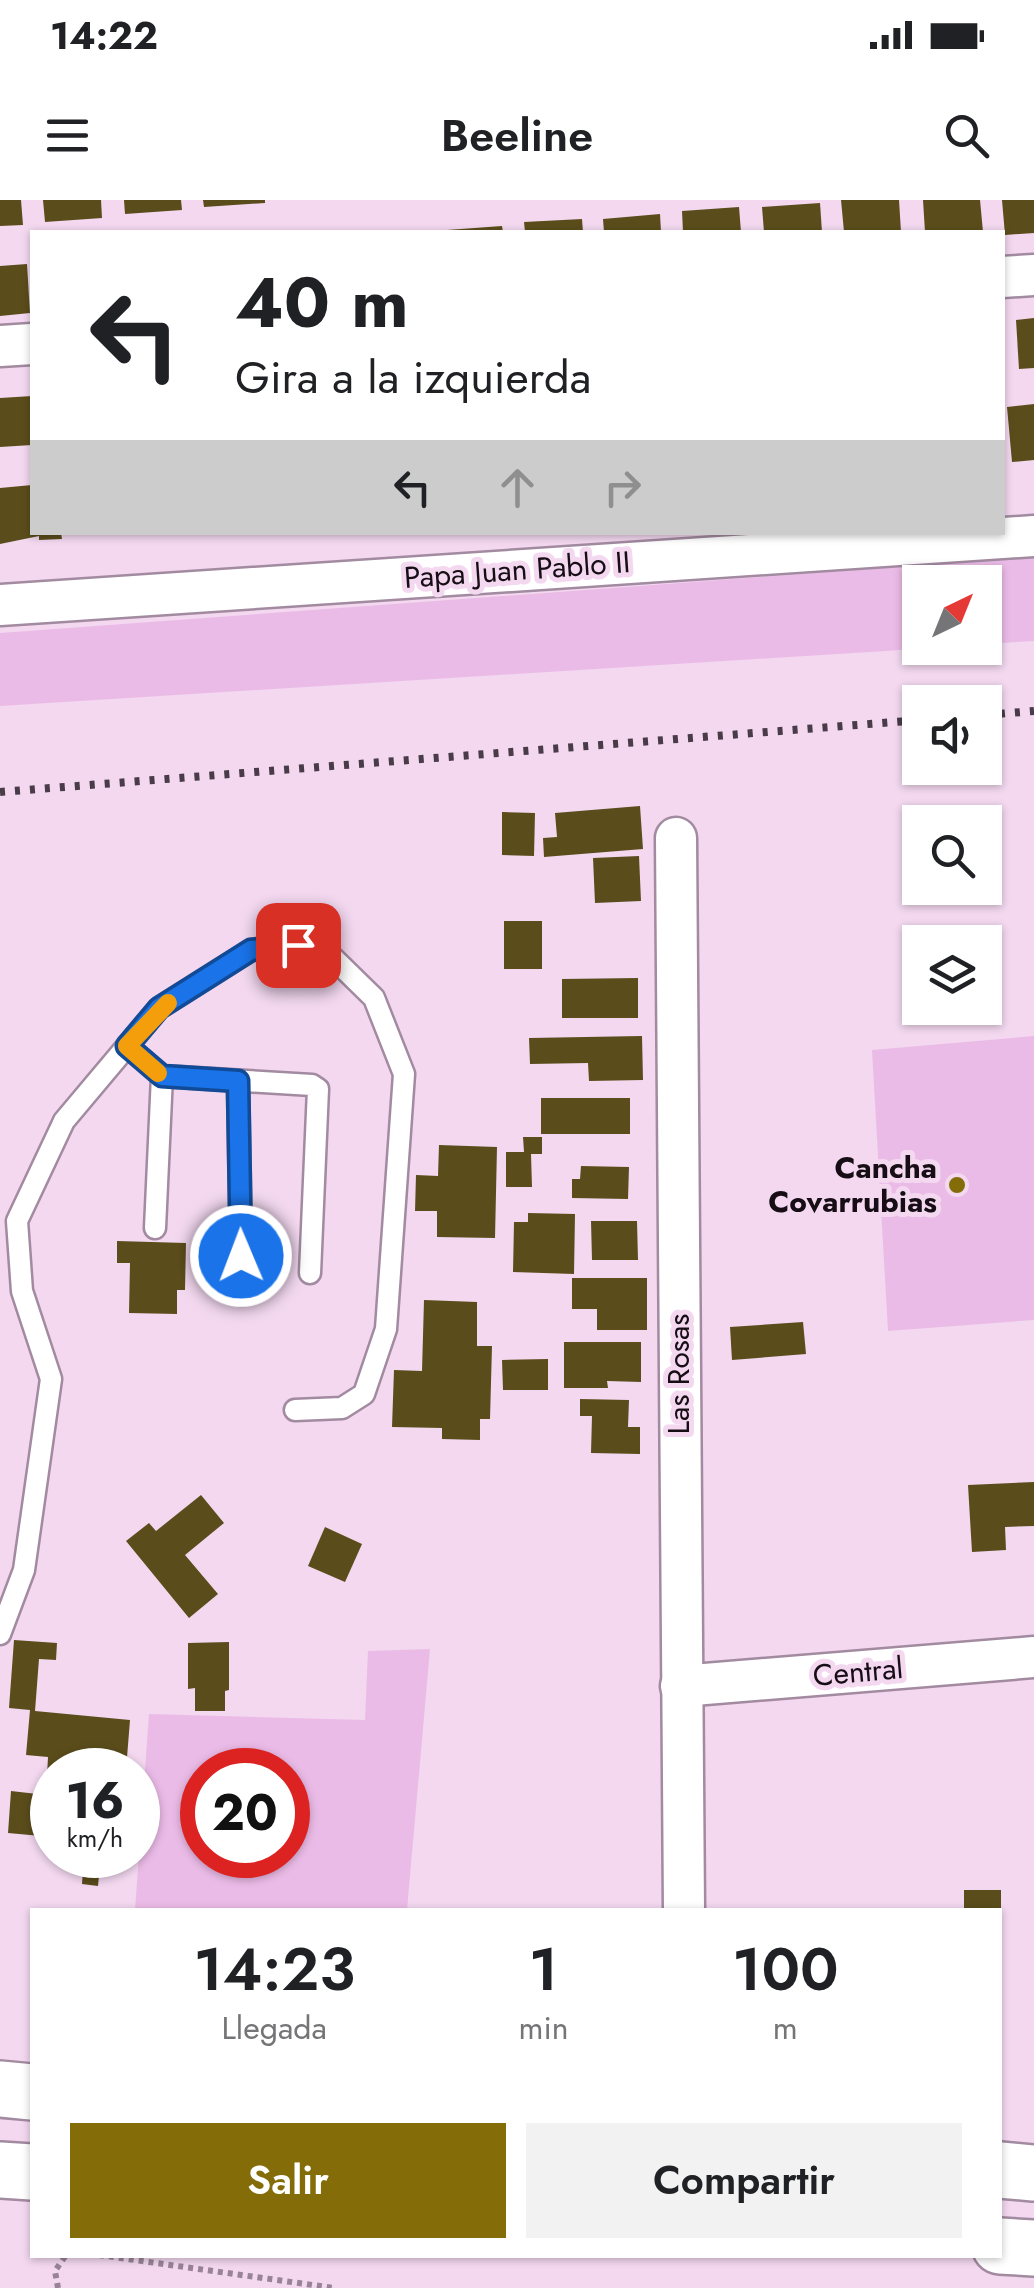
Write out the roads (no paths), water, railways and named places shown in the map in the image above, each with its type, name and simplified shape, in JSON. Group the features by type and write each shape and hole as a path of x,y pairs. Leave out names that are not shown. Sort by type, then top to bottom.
{"main road":[{"path":"0,2170 30,2172"},
{"path":"1002,2170 1034,2173"},
{"path":"1002,2246 1034,2248"}],"street":[{"path":"1005,277 1034,275"},
{"path":"0,346 30,344"},
{"name":"Papa Juan Pablo II","path":"0,605 1034,536"},
{"name":"Las Rosas","path":"676,838 684,1908"},
{"name":"Central","path":"681,1686 1034,1657"}],"lane":[{"path":"0,1634 24,1570 51,1379 22,1291 17,1221 64,1121 159,1008 251,950 298,945 329,954 374,998 404,1074 386,1329 364,1394 342,1408 295,1410"},
{"path":"127,1046 162,1076 312,1085 318,1090 310,1273"},
{"path":"155,1228 162,1076"},
{"path":"238,1081 241,1256"}],"railway":[{"path":"1002,714 1034,711"},
{"path":"0,792 902,721"}],"place":[{"name":"Cancha Covarrubias","path":"957,1185"}]}
